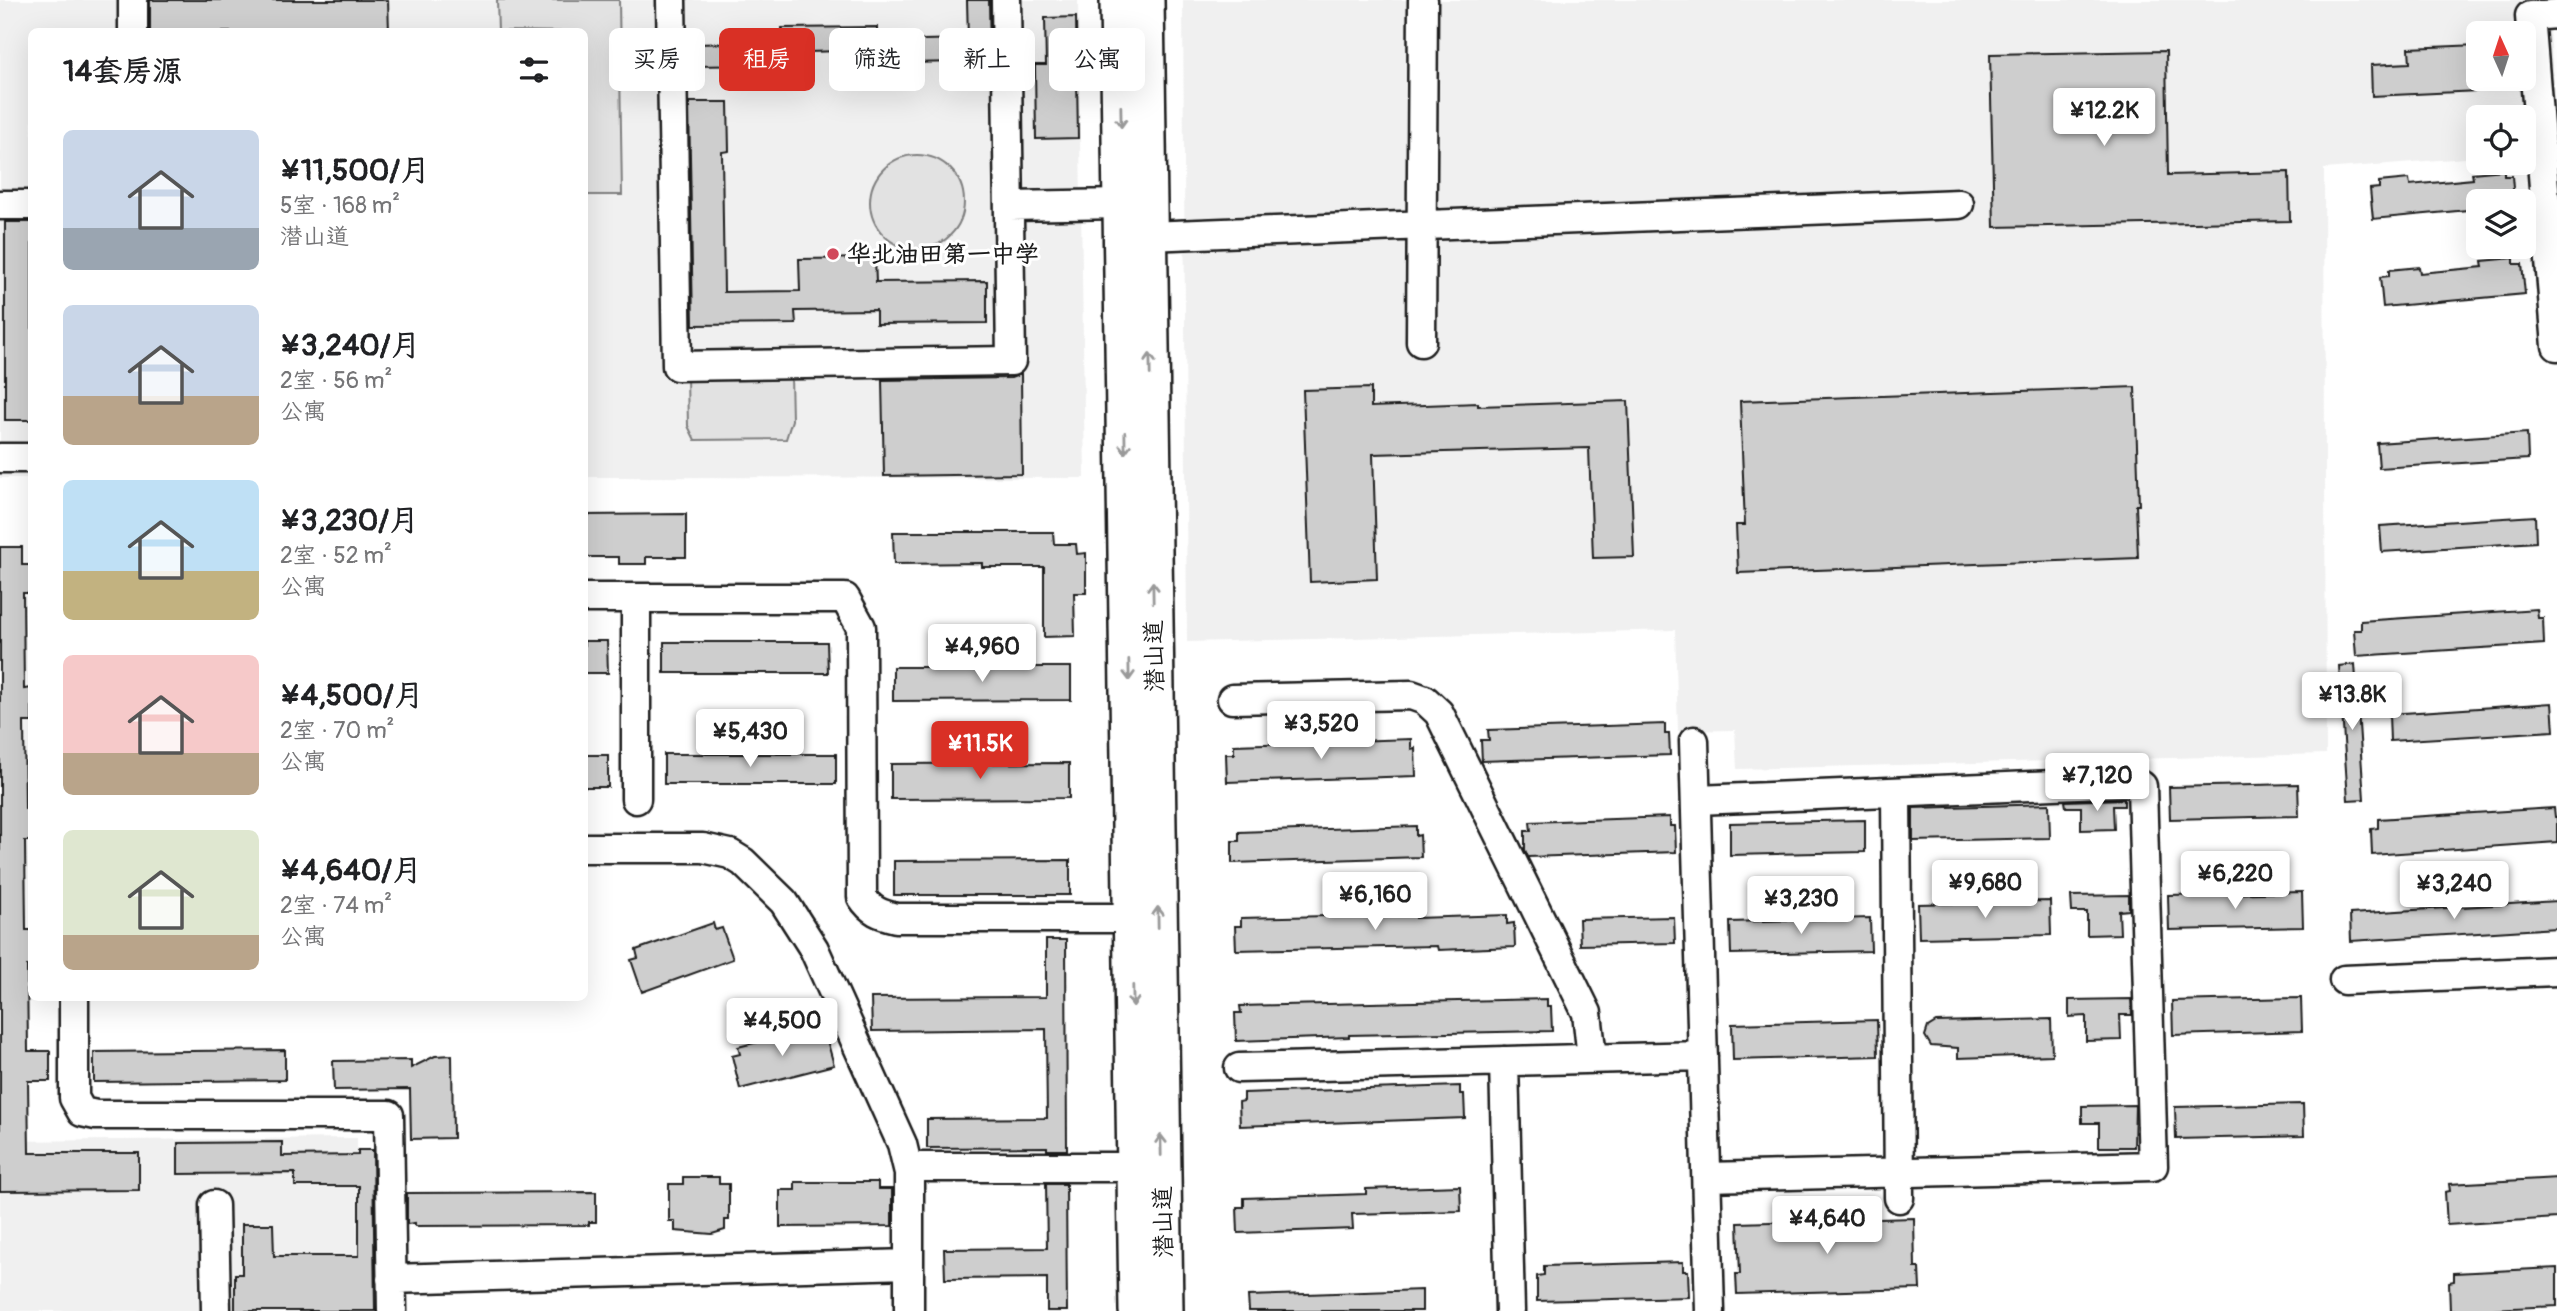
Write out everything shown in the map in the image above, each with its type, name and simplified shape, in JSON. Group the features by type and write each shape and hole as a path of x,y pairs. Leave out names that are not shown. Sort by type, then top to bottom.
{"main road":[{"name":"潜山道","path":"1119,0 1138,1311"},
{"name":"潜山道","path":"1145,0 1164,1311"}],"lane":[{"path":"133,0 133,28"},
{"path":"671,0 677,366 1011,361 1006,0"},
{"path":"1420,342 1423,0"},
{"path":"2557,14 2530,16 2557,346"},
{"path":"1009,206 1122,204"},
{"path":"1148,236 1959,204"},
{"path":"0,205 28,205"},
{"path":"0,458 28,458"},
{"path":"588,598 845,598 861,627 862,897 868,907 877,913 896,918 1132,918"},
{"path":"636,598 636,799"},
{"path":"1232,699 1411,695 1425,699 1439,713 1587,1013 1592,1058"},
{"path":"1694,741 1710,1311"},
{"path":"1697,800 2126,782 2142,786 2153,1166 1898,1185 1707,1177"},
{"path":"1896,793 1898,1185"},
{"path":"588,848 703,848 730,854 743,862 784,902 814,949 902,1144 908,1167 909,1311"},
{"path":"2343,980 2557,971"},
{"path":"74,1001 74,1098 82,1112 96,1115 388,1115 391,1311"},
{"path":"1239,1068 1703,1056"},
{"path":"1504,1061 1510,1311"},
{"path":"908,1167 1136,1167"},
{"path":"214,1205 216,1311"},
{"path":"391,1279 909,1264"}],"shaded area":[{"name":"华北油田第一中学","path":"0,0 1078,0 1078,28 1049,28 1049,91 1079,91 1085,478 588,477 588,28 28,28 28,478 0,478"},
{"path":"497,0 619,0 619,28 609,28 609,91 620,91 622,195 588,195 588,28 498,28"},
{"path":"1183,0 2557,0 2557,27 2550,28 2557,150 2536,152 2536,105 2466,105 2466,158 2324,169 2326,754 1737,769 1735,730 1678,731 1675,630 1187,642"},
{"path":"917,155 935,159 950,169 960,184 964,202 960,220 950,235 935,245 917,249 899,245 884,235 874,220 870,202 874,184 884,169 899,159"},
{"path":"791,375 792,420 786,439 695,440 688,426 687,376"},
{"path":"357,1138 358,1311 0,1311 0,1141"}],"building":[{"path":"150,0 388,0 389,28 150,28"},
{"path":"967,0 989,0 990,28 968,28"},
{"path":"1076,17 1076,28 1049,28 1049,91 1077,91 1078,138 1036,139 1035,65 1046,65 1045,18"},
{"path":"877,27 829,28 829,51 815,52 815,28 782,28"},
{"path":"925,40 939,40 939,62 925,63"},
{"path":"719,43 719,66 705,66 705,44"},
{"path":"2466,46 2466,91 2478,91 2372,96 2371,65 2410,63 2409,48"},
{"path":"2166,51 2168,175 2289,172 2290,221 1994,227 1990,54"},
{"path":"689,102 728,102 729,151 722,152 724,292 800,291 799,259 875,258 876,282 987,281 987,323 876,324 876,310 795,311 796,324 693,325"},
{"path":"2472,175 2512,176 2513,189 2466,189 2466,210 2373,219 2370,189 2379,188 2379,182 2409,179 2410,185 2473,179"},
{"path":"5,222 28,222 28,420 5,420"},
{"path":"2514,259 2514,264 2522,264 2525,294 2383,307 2380,277 2389,276 2389,270 2419,267 2420,273 2483,267 2482,261"},
{"path":"1021,374 1022,474 884,476 882,380 1011,378"},
{"path":"2135,387 2138,558 1738,573 1736,525 1745,525 1740,401"},
{"path":"1371,388 1371,407 1628,401 1634,557 1593,558 1589,448 1373,454 1377,579 1310,582 1303,390"},
{"path":"2527,433 2528,459 2379,468 2377,443"},
{"path":"686,514 686,557 646,557 646,564 619,564 619,557 588,557 588,515"},
{"path":"2535,516 2536,542 2382,552 2380,526"},
{"path":"893,532 1053,532 1054,544 1076,544 1077,554 1086,553 1086,593 1074,593 1075,636 1044,637 1044,567 982,567 982,563 894,564"},
{"path":"0,547 22,547 22,565 28,565 28,593 23,593 24,689 28,688 28,722 24,722 25,809 28,809 28,841 25,841 28,1051 50,1051 50,1081 28,1081 29,1153 139,1153 139,1190 0,1191"},
{"path":"2537,609 2538,618 2543,618 2544,644 2356,656 2354,630 2361,630 2361,621"},
{"path":"588,641 607,641 608,673 588,673"},
{"path":"664,642 827,642 828,673 664,673"},
{"path":"2355,664 2364,799 2348,800 2339,666"},
{"path":"893,667 1071,667 1071,700 893,701"},
{"path":"2552,703 2554,731 2390,741 2389,714"},
{"path":"1665,724 1665,734 1669,734 1670,755 1482,761 1481,740 1489,740 1488,730"},
{"path":"1411,739 1411,749 1415,748 1416,776 1227,782 1226,754 1234,754 1234,745"},
{"path":"664,754 836,754 836,784 664,784"},
{"path":"588,755 608,755 608,787 588,787"},
{"path":"1069,763 1069,798 891,799 891,764"},
{"path":"2298,784 2299,816 2170,819 2169,787"},
{"path":"2124,799 2124,806 2113,806 2114,829 2081,830 2081,807 2066,807 2065,801"},
{"path":"2049,804 2050,838 1913,841 1913,808"},
{"path":"2554,808 2557,817 2557,842 2372,855 2371,829 2378,828 2378,819"},
{"path":"1670,817 1670,826 1675,826 1676,852 1528,857 1525,850 1525,831 1531,831 1530,822"},
{"path":"1865,820 1865,852 1730,855 1730,823"},
{"path":"1416,826 1416,836 1420,835 1421,857 1232,863 1232,841 1239,841 1239,832"},
{"path":"1070,860 1070,895 894,895 894,861"},
{"path":"2302,892 2303,927 2169,930 2168,895"},
{"path":"2129,895 2129,910 2119,911 2120,934 2087,935 2087,912 2072,912 2071,896"},
{"path":"2050,901 2051,935 1919,938 1918,904"},
{"path":"2557,901 2557,928 2351,941 2350,914"},
{"path":"1416,914 1416,918 1507,915 1507,924 1514,923 1515,947 1438,950 1437,946 1236,950 1235,926 1241,926 1241,918"},
{"path":"1674,917 1675,943 1580,945 1579,919"},
{"path":"1870,918 1871,951 1731,954 1730,922"},
{"path":"713,923 715,930 722,928 733,959 642,992 631,960 638,958 636,950"},
{"path":"1046,940 1066,940 1067,1150 1047,1150 1047,1147 927,1148 927,1119 1047,1118 1046,1029 872,1031 871,998 1046,997"},
{"path":"2301,998 2302,1031 2173,1035 2172,1001"},
{"path":"1547,999 1547,1007 1551,1007 1552,1031 1349,1035 1236,1041 1235,1013 1241,1013 1240,1006"},
{"path":"2131,999 2132,1015 2120,1015 2121,1040 2086,1041 2086,1016 2069,1017 2069,1000"},
{"path":"2051,1019 2052,1055 1958,1058 1958,1048 1931,1046 1925,1036 1928,1027 1936,1022"},
{"path":"1877,1020 1878,1056 1733,1060 1732,1024"},
{"path":"817,1027 819,1034 825,1033 834,1065 740,1089 732,1056 740,1054 738,1047"},
{"path":"285,1050 285,1080 94,1082 94,1052"},
{"path":"452,1055 453,1138 411,1139 410,1089 334,1090 333,1061 411,1060 411,1068 435,1056"},
{"path":"1460,1086 1460,1094 1464,1094 1465,1118 1240,1126 1239,1102 1244,1101 1244,1093"},
{"path":"2303,1104 2304,1136 2176,1139 2175,1107"},
{"path":"2135,1105 2134,1147 2099,1147 2099,1123 2082,1123 2082,1106"},
{"path":"282,1142 282,1156 358,1155 358,1150 373,1150 375,1311 235,1311 235,1274 242,1274 242,1224 273,1224 274,1256 359,1256 359,1186 295,1186 295,1173 178,1174 178,1143"},
{"path":"683,1177 719,1177 719,1184 729,1184 729,1220 725,1220 725,1230 712,1234 675,1231 675,1221 669,1221 669,1184 683,1184"},
{"path":"2557,1178 2557,1218 2447,1225 2445,1192 2450,1191 2449,1184"},
{"path":"795,1182 878,1182 878,1189 892,1189 892,1226 780,1227 780,1190 795,1190"},
{"path":"1046,1184 1066,1184 1067,1311 1047,1311 1047,1278 945,1279 944,1249 1047,1248"},
{"path":"1460,1186 1461,1211 1352,1214 1353,1229 1238,1233 1237,1207 1244,1207 1244,1198 1366,1194 1366,1189"},
{"path":"596,1192 596,1222 589,1222 589,1225 407,1224 407,1193"},
{"path":"1914,1218 1915,1268 1919,1268 1920,1289 1737,1294 1736,1274 1740,1274 1738,1223"},
{"path":"1683,1262 1683,1271 1688,1271 1689,1297 1537,1301 1537,1276 1544,1275 1544,1266"},
{"path":"2557,1268 2557,1306 2450,1311 2449,1282 2454,1281 2454,1273"},
{"path":"1422,1290 1422,1311 1249,1311 1248,1296"}],"place":[{"name":"华北油田第一中学","path":"833,254"}]}
